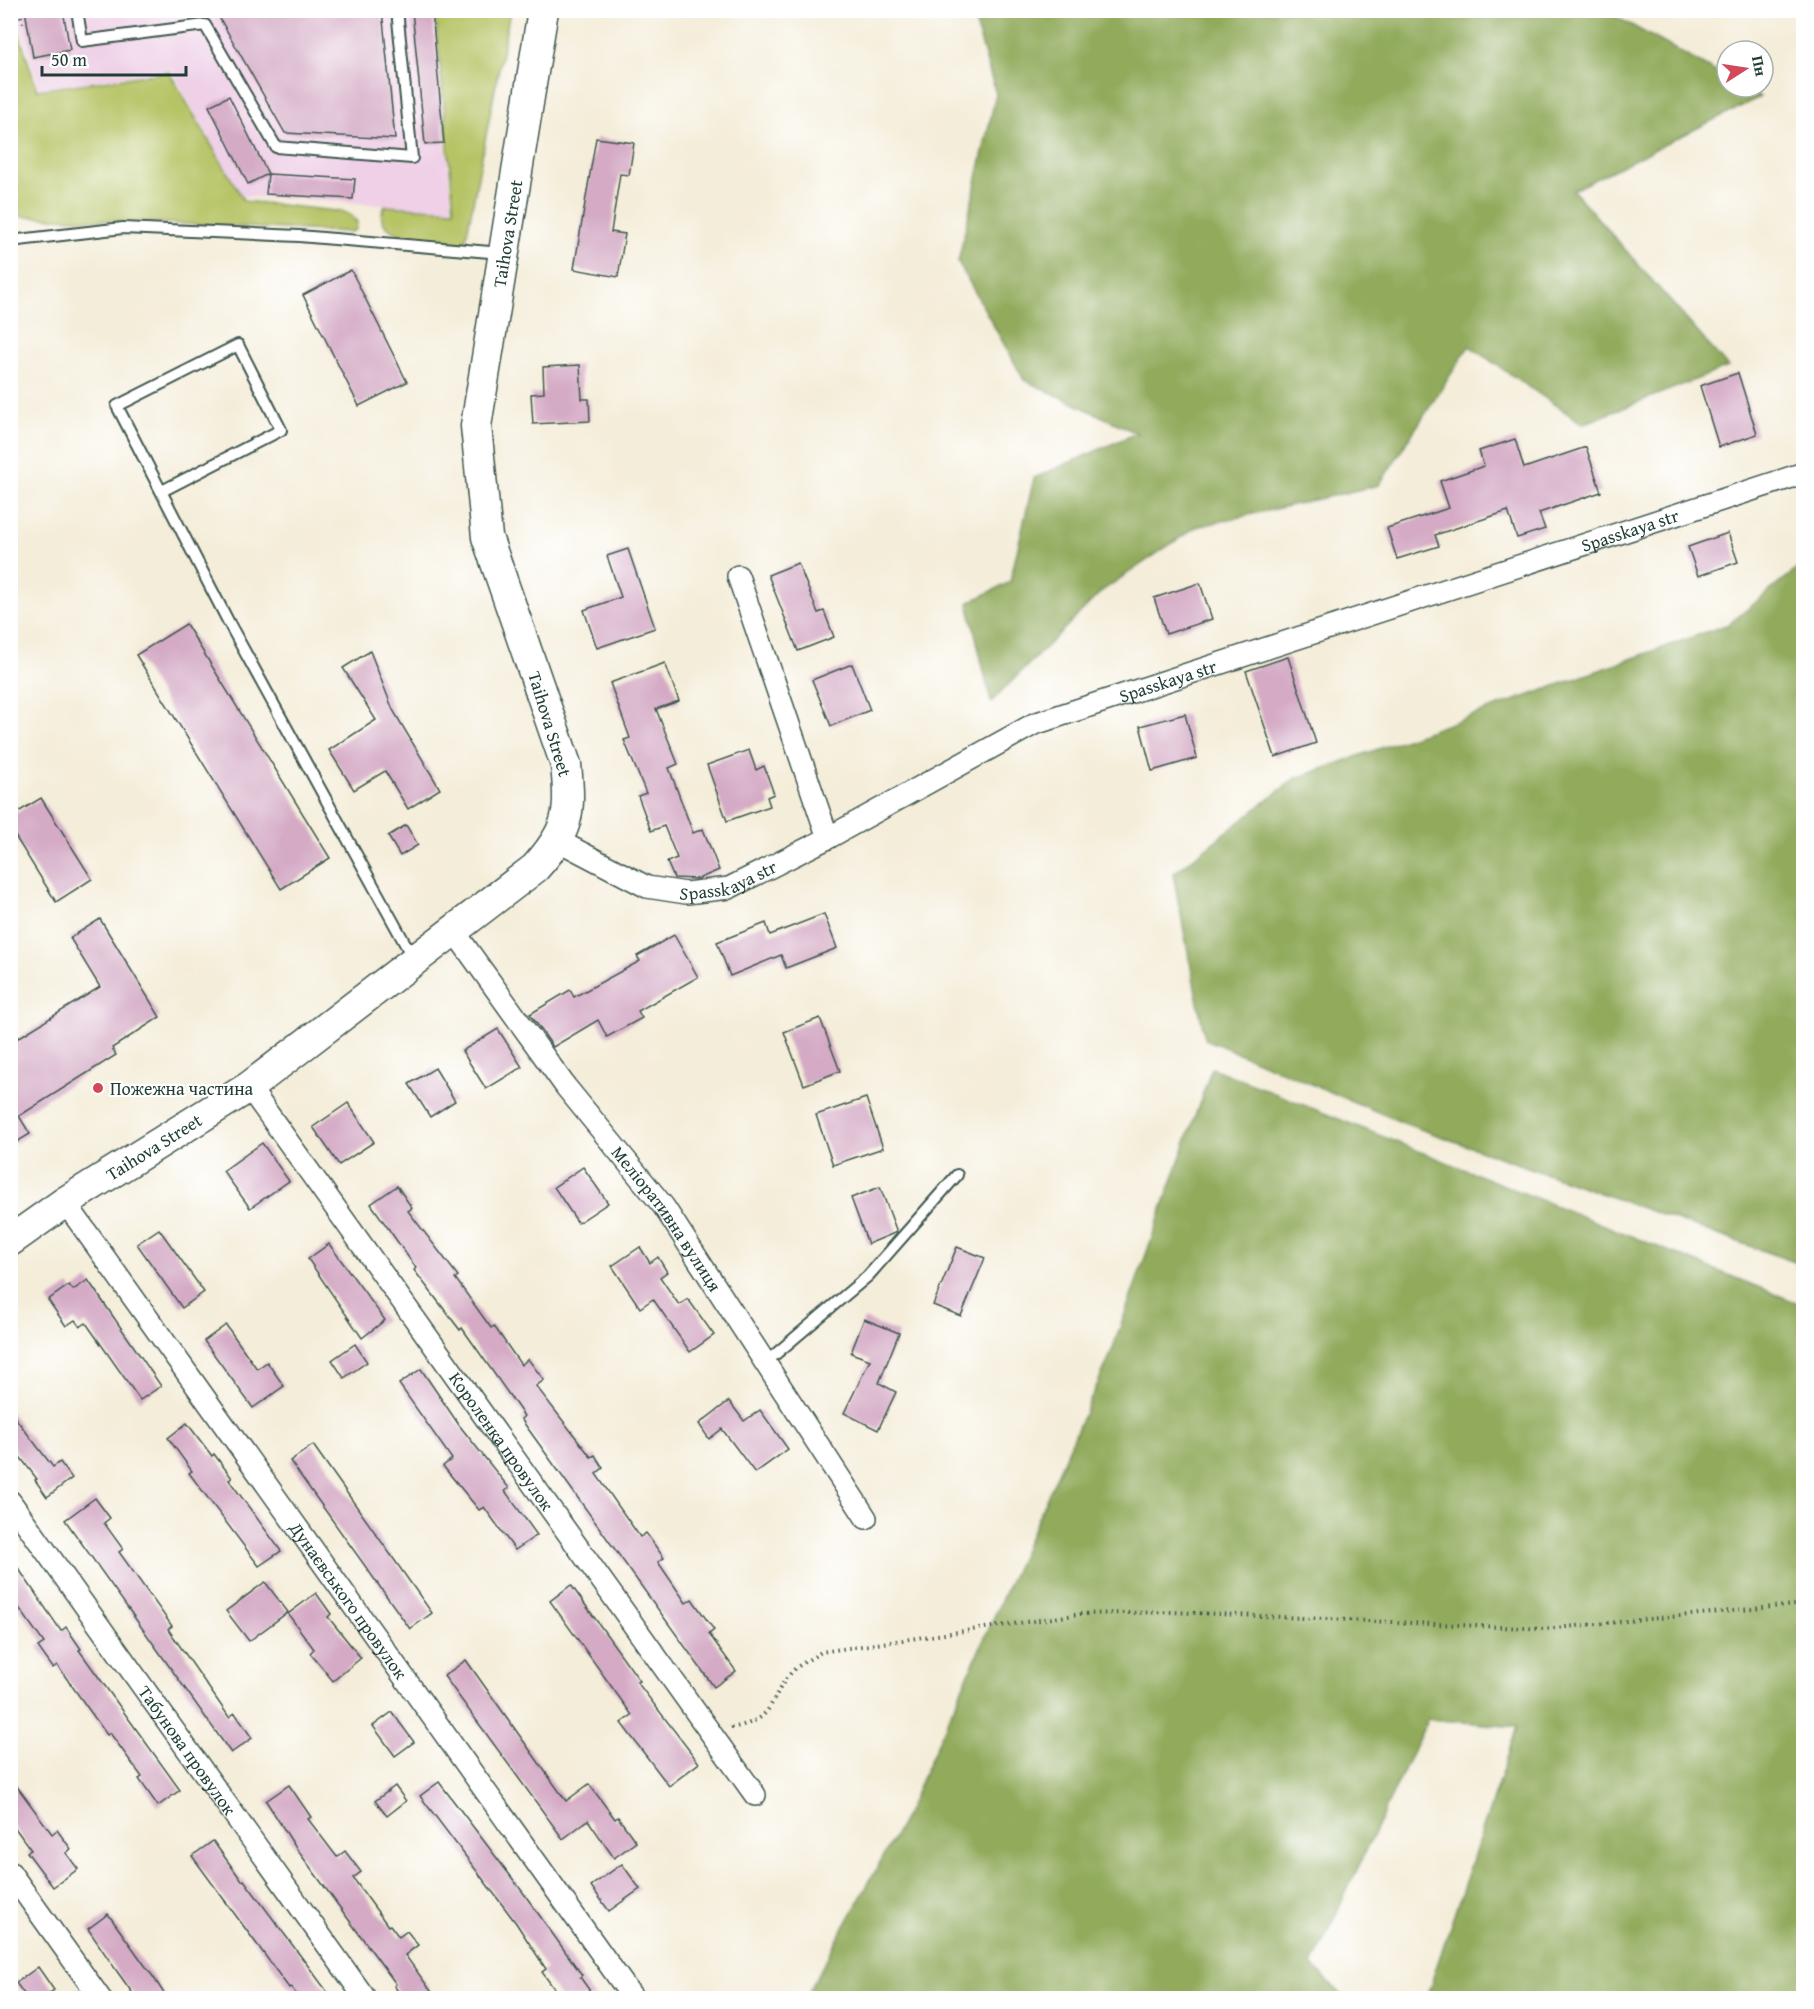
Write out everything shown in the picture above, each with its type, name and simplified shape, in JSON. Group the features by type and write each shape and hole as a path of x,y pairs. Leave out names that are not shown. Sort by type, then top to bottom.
{"street":[{"name":"Taihova Street","path":"10,1241 65,1202 249,1087 536,868 559,841 570,801 566,765 487,537 476,426 502,253 543,10"},
{"name":"Spasskaya str","path":"559,841 647,887 686,893 729,888 828,838 1034,724 1803,473"},
{"path":"738,576 828,838"},
{"name":"Меліоративна вулиця","path":"454,931 566,1087 664,1208 866,1518"},
{"name":"Короленка провулок","path":"249,1087 754,1796"},
{"name":"Дунаєвського провулок","path":"65,1202 633,1998"},
{"name":"Табунова провулок","path":"10,1501 365,1998"},
{"path":"10,1872 100,1998"}],"lane":[{"path":"77,10 82,41 205,26 276,147 412,158 397,10"},
{"path":"10,241 123,228 299,236 502,253"},
{"path":"162,491 281,430 238,345 117,406 229,623 415,961"},
{"path":"765,1363 868,1276 957,1175"}],"path":[{"path":"20,10 22,23"},
{"path":"701,1721 731,1728 751,1724 770,1710 790,1674 820,1652 1081,1614 1173,1612 1545,1629 1803,1604"}],"shaded area":[{"path":"16,11 433,11 452,209 242,196 171,70 39,88"}],"green space":[{"path":"12,10 37,90 169,72 244,201 344,212 357,222 356,229 351,232 11,216"},
{"path":"435,11 510,11 465,244 410,237 386,226 382,217 385,206 454,210"},
{"path":"972,11 1606,11 1715,71 1715,99 1756,99 1573,190 1728,367 1583,424 1469,346 1379,485 1196,527 1102,591 991,702 968,603 1010,582 1034,478 1137,433 1024,380 958,262 996,94"},
{"path":"1803,564 1803,1265 1406,1124 1205,1039 1173,874 1294,779 1729,624"},
{"path":"1212,1068 1803,1305 1803,1998 1426,1998 1517,1727 1428,1719 1312,1965 1345,1998 805,1998 905,1817 1110,1356"}],"building":[{"path":"25,10 63,10 70,50 33,57"},
{"path":"215,10 382,10 395,139 285,133"},
{"path":"412,10 432,10 444,143 425,144"},
{"path":"229,96 268,174 248,184 209,106"},
{"path":"596,138 634,143 629,175 620,174 611,232 625,234 618,277 574,269"},
{"path":"268,174 355,179 353,199 266,194"},
{"path":"351,270 407,382 359,406 303,295"},
{"path":"580,365 582,399 589,399 590,421 533,424 531,394 544,393 543,367"},
{"path":"1738,373 1757,434 1719,447 1700,386"},
{"path":"1515,439 1524,468 1586,447 1601,492 1539,513 1545,529 1517,538 1508,511 1435,535 1439,546 1397,559 1387,528 1449,508 1440,481 1484,466 1479,451"},
{"path":"1728,533 1738,562 1698,576 1688,547"},
{"path":"628,549 655,628 597,648 584,610 621,597 607,556"},
{"path":"798,563 818,613 824,611 834,637 798,651 768,575"},
{"path":"1200,583 1212,619 1166,634 1154,598"},
{"path":"186,624 330,858 281,889 136,655"},
{"path":"370,651 393,710 440,789 408,809 385,771 354,790 329,750 376,720 343,668"},
{"path":"1288,657 1316,743 1275,757 1246,671"},
{"path":"665,663 679,701 656,709 678,764 669,768 693,833 703,829 719,870 698,879 674,878 667,862 677,858 664,826 651,831 638,796 646,793 624,740 630,738 610,683"},
{"path":"852,664 870,710 831,726 812,680"},
{"path":"1185,714 1197,758 1152,771 1140,726"},
{"path":"749,750 756,770 764,766 774,794 767,797 770,806 727,821 707,765"},
{"path":"41,798 92,879 56,902 10,828 10,817"},
{"path":"406,825 418,845 400,856 388,836"},
{"path":"824,914 837,948 786,968 781,955 730,976 717,942 766,923 770,935"},
{"path":"100,919 160,1017 112,1048 116,1055 19,1116 30,1134 10,1146 10,1043 100,987 70,938"},
{"path":"674,935 698,977 638,1011 642,1018 607,1037 598,1020 553,1047 530,1014 570,990 574,997 640,961 637,956"},
{"path":"820,1018 840,1071 804,1085 784,1032"},
{"path":"498,1029 522,1067 486,1089 462,1051"},
{"path":"435,1068 455,1101 430,1117 409,1084"},
{"path":"866,1098 883,1148 833,1165 816,1115"},
{"path":"348,1103 374,1142 339,1165 313,1127"},
{"path":"262,1143 289,1181 250,1208 223,1171"},
{"path":"583,1167 608,1203 578,1223 554,1187"},
{"path":"397,1186 412,1208 408,1211 458,1276 455,1278 491,1328 494,1326 521,1365 528,1359 544,1380 536,1386 591,1457 595,1455 603,1468 596,1474 640,1537 646,1533 664,1558 658,1562 686,1603 692,1599 714,1630 709,1634 736,1671 714,1687 521,1419 524,1416 462,1328 460,1330 414,1270 416,1268 371,1204"},
{"path":"880,1187 897,1232 868,1244 851,1198"},
{"path":"159,1229 204,1292 182,1308 137,1244"},
{"path":"329,1244 385,1320 362,1338 308,1259"},
{"path":"640,1247 650,1263 658,1257 667,1272 660,1277 679,1305 688,1299 714,1335 690,1352 653,1299 640,1308 612,1266"},
{"path":"957,1247 985,1258 961,1316 933,1305"},
{"path":"88,1280 161,1386 140,1400 86,1323 80,1327 75,1320 66,1326 48,1300 69,1285 73,1290"},
{"path":"864,1319 899,1333 879,1383 896,1392 878,1430 844,1413 870,1360 851,1353"},
{"path":"226,1325 257,1369 267,1362 284,1386 253,1408 204,1341"},
{"path":"355,1344 367,1362 344,1378 332,1360"},
{"path":"421,1369 459,1425 509,1488 505,1491 537,1535 515,1550 484,1507 479,1510 443,1466 452,1459 399,1384"},
{"path":"729,1401 744,1421 760,1410 788,1449 755,1473 722,1429 709,1439 699,1424"},
{"path":"10,1411 53,1467 60,1462 72,1478 47,1497 35,1480 37,1479 10,1444"},
{"path":"187,1423 232,1478 229,1480 281,1551 259,1566 189,1473 192,1471 168,1438"},
{"path":"313,1445 432,1613 410,1629 290,1461"},
{"path":"95,1498 110,1518 104,1523 123,1549 119,1552 172,1626 168,1629 229,1717 235,1713 252,1738 231,1753 65,1520"},
{"path":"10,1556 61,1631 66,1627 81,1649 79,1650 180,1790 158,1806 139,1779 142,1777 110,1733 107,1735 57,1665 53,1668 38,1647 44,1643 10,1595"},
{"path":"265,1582 288,1612 249,1641 226,1611"},
{"path":"571,1585 640,1681 637,1682 699,1763 669,1786 621,1723 632,1715 550,1601"},
{"path":"316,1593 331,1614 328,1617 361,1658 333,1681 310,1653 314,1649 288,1614"},
{"path":"466,1660 566,1801 589,1784 615,1819 618,1817 636,1842 614,1858 588,1820 563,1839 444,1676"},
{"path":"392,1712 414,1742 395,1756 373,1726"},
{"path":"10,1777 52,1834 57,1830 71,1849 66,1853 78,1869 53,1887 27,1852 31,1850 10,1821"},
{"path":"439,1782 522,1891 582,1975 580,1977 595,1998 561,1998 542,1972 546,1969 516,1923 420,1796"},
{"path":"289,1785 311,1817 308,1819 337,1857 345,1851 361,1872 353,1878 388,1926 390,1925 399,1937 407,1931 418,1945 405,1955 436,1998 403,1998 394,1986 396,1984 296,1848 266,1801"},
{"path":"395,1786 406,1801 387,1816 375,1801"},
{"path":"213,1841 332,1998 299,1998 291,1987 289,1988 192,1856"},
{"path":"622,1864 640,1889 609,1911 591,1886"},
{"path":"108,1914 167,1998 136,1998 116,1970 88,1929"},
{"path":"38,1967 54,1990 42,1998 27,1998 16,1983"}],"place":[{"name":"Пожежна частина","path":"98,1088"}]}
